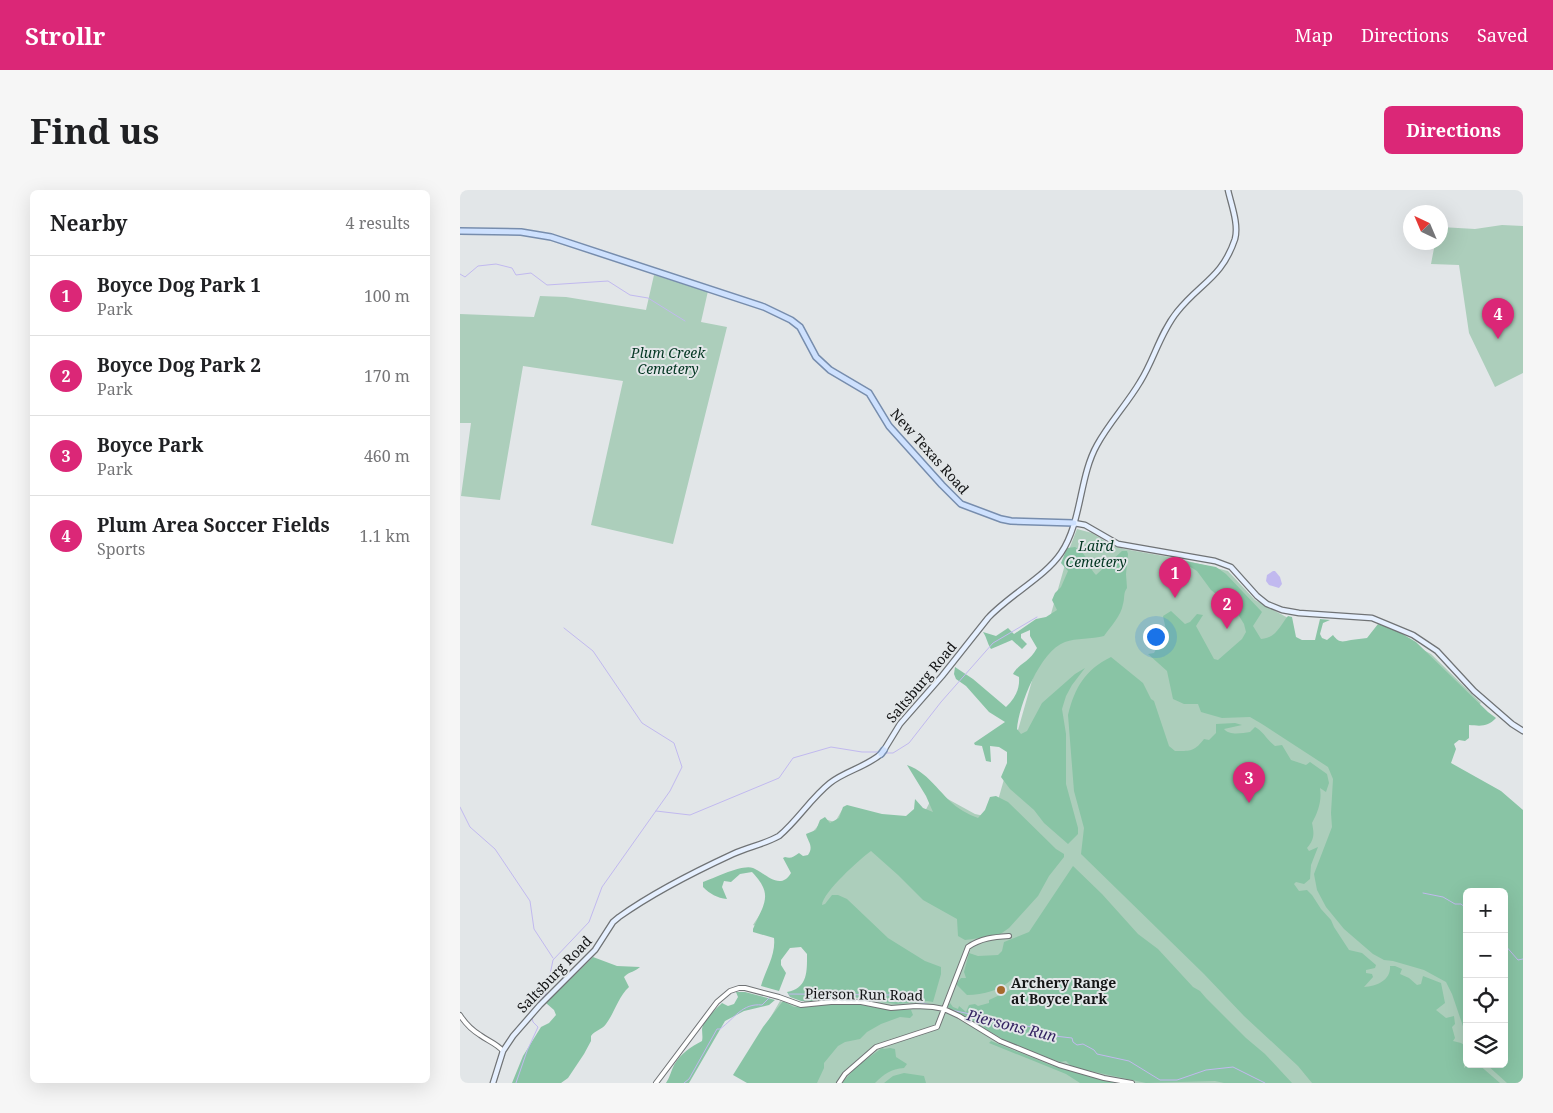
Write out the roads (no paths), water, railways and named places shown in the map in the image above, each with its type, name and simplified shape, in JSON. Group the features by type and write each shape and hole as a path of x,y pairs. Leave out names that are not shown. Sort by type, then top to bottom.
{"main road":[{"name":"Saltsburg Road","path":"493,1083 503,1051 529,1016 595,950 618,917 686,877 734,853 779,836 831,782 882,752 900,724 996,609 1060,555 1074,523 1092,454 1141,381 1162,336 1176,312 1218,272 1228,256 1236,234 1228,190"},
{"name":"New Texas Road","path":"460,231 521,232 550,237 764,307 791,320 800,327 816,357 830,370 869,393 889,426 961,504 1011,521 1084,525 1118,544 1215,561 1235,570 1261,600 1282,610 1372,618 1398,627 1431,646 1474,691 1512,724 1523,731"}],"street":[{"path":"839,1083 845,1074 876,1047 937,1027 968,948 978,941 1009,936"},
{"name":"Pierson Run Road","path":"656,1083 717,1002 725,994 735,989 745,988 801,1005 861,1002 891,1008 923,1006 944,1009 1023,1051 1060,1065 1104,1078 1132,1083"},
{"path":"460,1015 470,1028 498,1044 503,1051"}],"waterway":[{"path":"460,274 465,277 478,266 496,264 512,268 516,275 531,273 547,285 608,281 630,295 648,298 685,321"},
{"path":"884,753 893,753 909,743 941,702 993,643 1037,617"},
{"path":"530,1012 546,994 553,960 589,922 602,887 670,791 682,767 674,743 642,723 593,651 564,628"},
{"path":"656,811 690,815 779,778 793,758 831,747 862,752 880,752"},
{"path":"460,807 470,827 495,849 530,901 534,929 553,958"},
{"path":"1423,893 1443,897 1455,904 1463,906"},
{"path":"1508,949 1518,960 1523,959"},
{"path":"789,994 893,995 934,1006"},
{"path":"684,1083 689,1079 717,1029 720,1029 739,1012 749,1006 762,1005 770,997"},
{"name":"Piersons Run","path":"951,1010 1041,1029 1046,1035 1072,1038 1073,1042 1077,1045 1083,1044 1094,1050 1097,1054 1129,1061 1160,1080 1177,1080 1206,1070 1233,1067 1265,1083"},
{"path":"516,1083 538,1027 532,1018"}],"place":[{"name":"Plum Area Soccer Fields","path":"1498,339"},
{"name":"Boyce Dog Park 1","path":"1175,598"},
{"name":"Boyce Dog Park 2","path":"1227,629"},
{"name":"Boyce Park","path":"1249,803"},
{"name":"Archery Range at Boyce Park","path":"1001,990"}],"park label":[{"name":"Plum Creek Cemetery","path":"668,360"},
{"name":"Laird Cemetery","path":"1096,554"}]}
